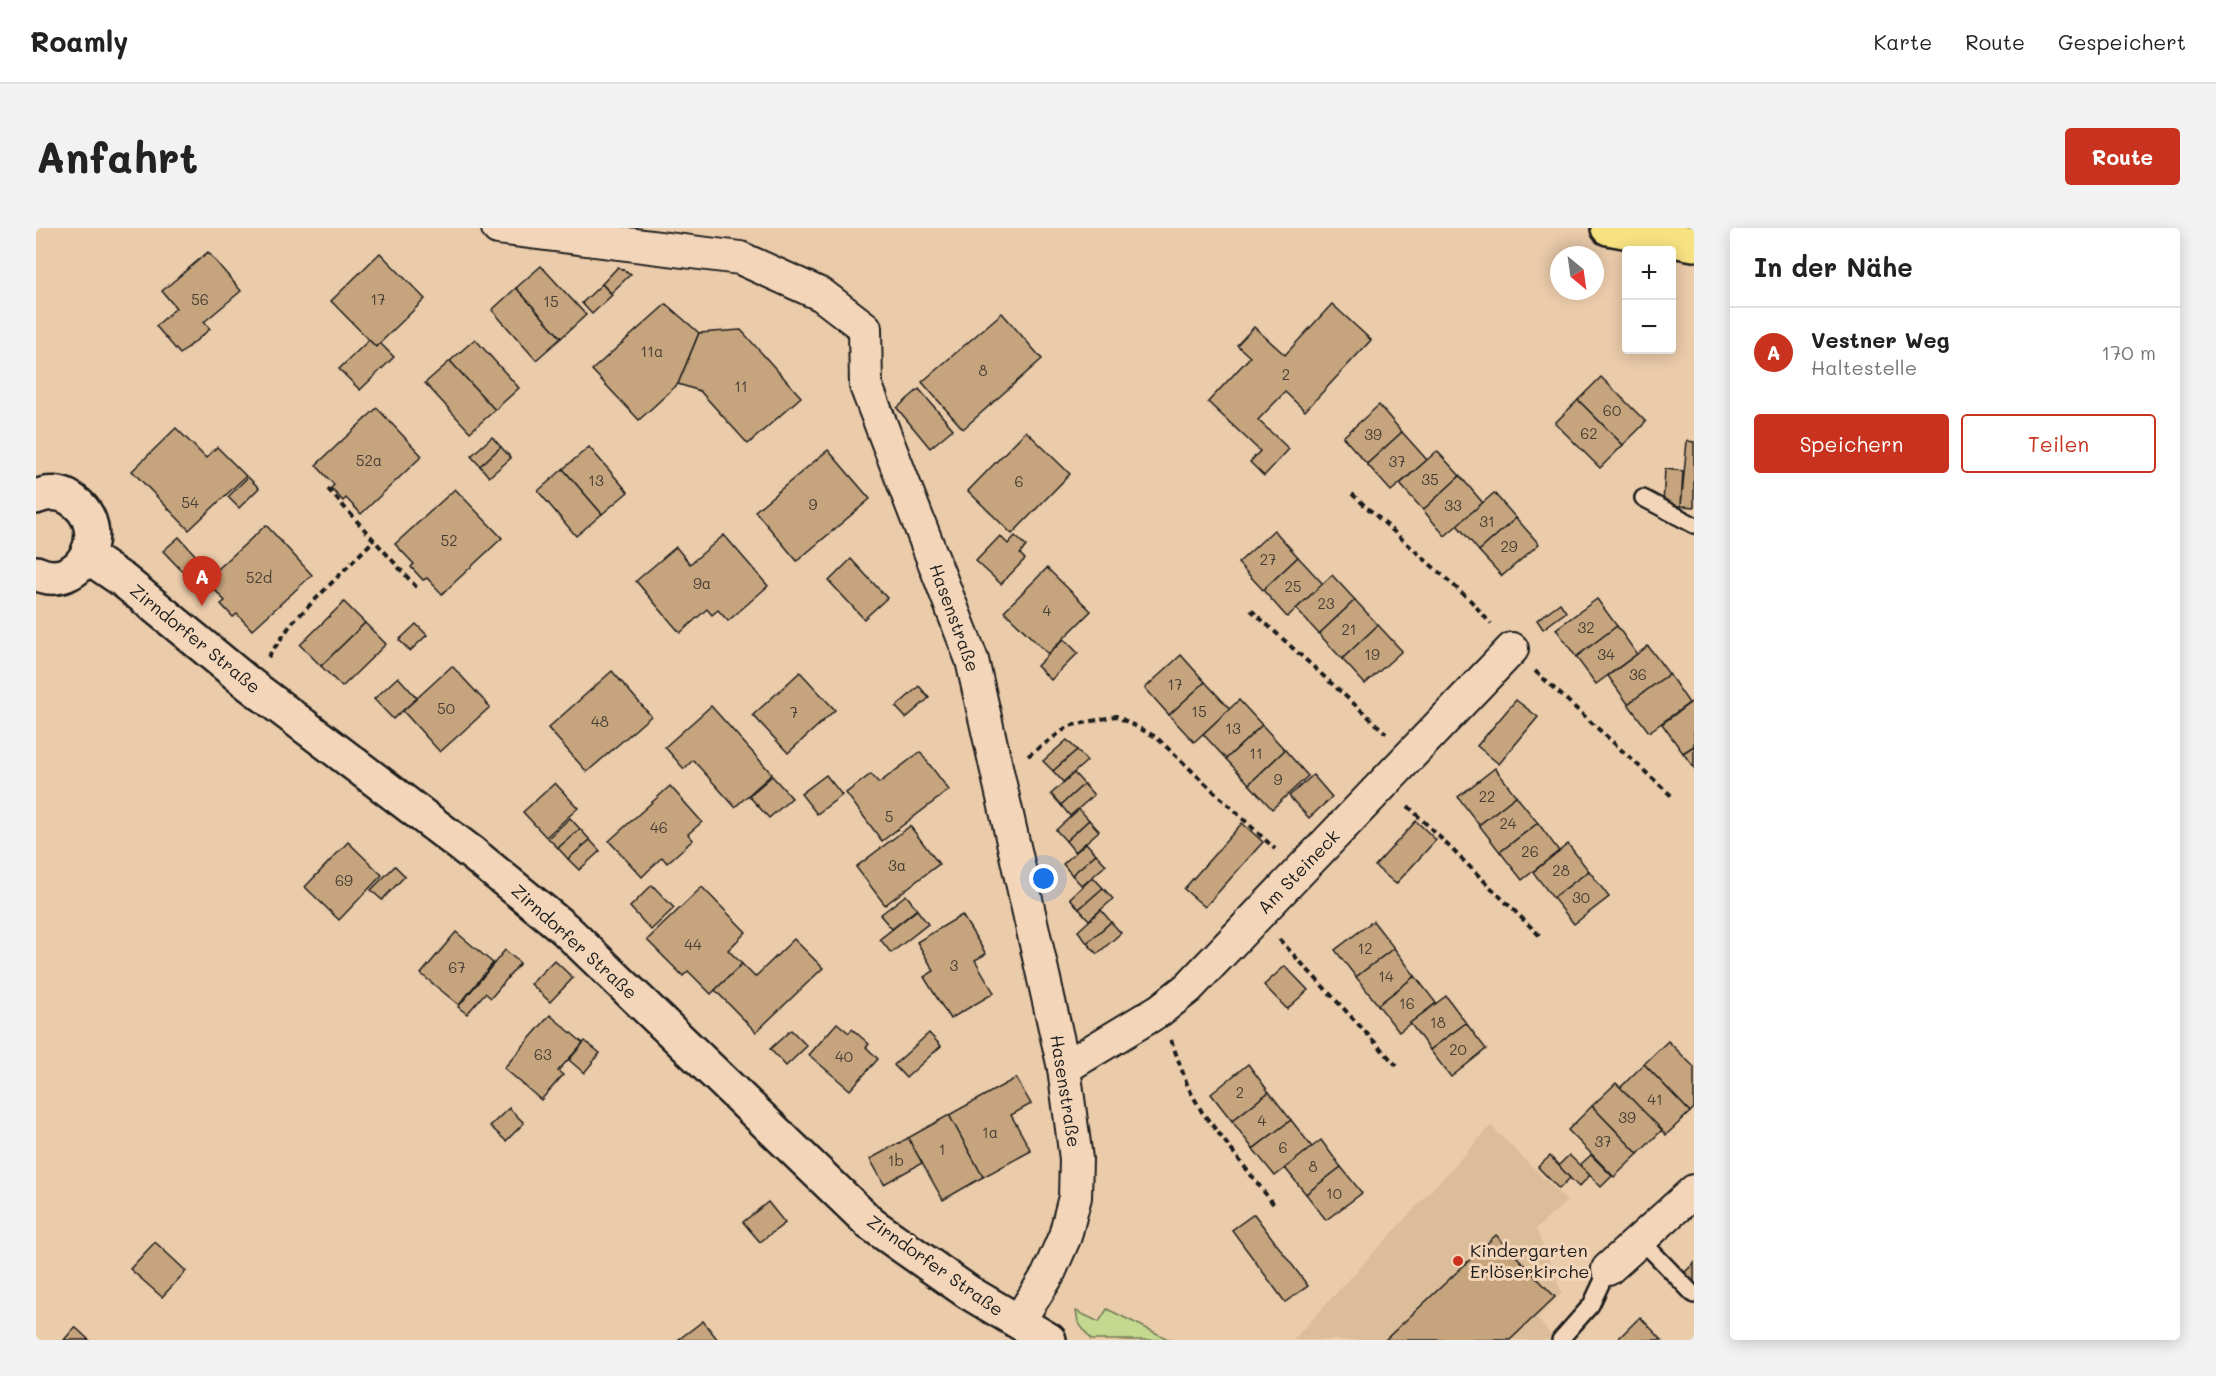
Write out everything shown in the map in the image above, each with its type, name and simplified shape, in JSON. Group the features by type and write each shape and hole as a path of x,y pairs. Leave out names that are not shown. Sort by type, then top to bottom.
{"highway":[{"path":"1608,228 1694,244"}],"main road":[{"path":"36,573 53,577 66,574 77,567 87,556 93,536 88,515 80,504 67,496 42,488"},
{"name":"Zirndorfer Straße","path":"87,556 124,581 249,684 473,854 565,929 871,1224 968,1292 1049,1340"}],"street":[{"name":"Hasenstraße","path":"498,228 740,258 822,295 866,328 866,386 972,660 1064,1068 1076,1159 1074,1197 1065,1236 1048,1275 1018,1322"},
{"name":"Am Steineck","path":"1064,1068 1160,1010 1188,988 1512,649"},
{"path":"1608,1269 1694,1191"}],"lane":[{"path":"1643,498 1694,525"},
{"path":"1641,1240 1694,1295"},
{"path":"1560,1340 1592,1305 1608,1269"}],"path":[{"path":"328,489 418,589"},
{"path":"1352,494 1471,601 1512,649 1674,798"},
{"path":"249,684 292,623 374,540"},
{"path":"1251,610 1411,755"},
{"path":"998,778 1069,726 1116,716 1156,737 1300,872"},
{"path":"1385,782 1542,939"},
{"path":"1258,916 1397,1066"},
{"path":"1160,1010 1188,1087 1202,1112 1275,1206"}],"shaded area":[{"name":"Kindergarten Erlöserkirche","path":"1491,1126 1567,1201 1536,1229 1562,1293 1537,1318 1553,1338 1551,1340 1293,1340"}],"green space":[{"path":"1107,1309 1170,1340 1091,1340 1078,1322 1076,1311 1099,1322"}],"building":[{"path":"208,252 241,291 204,322 210,329 180,354 156,326 176,308 162,291"},
{"path":"380,253 425,299 376,347 331,301"},
{"path":"541,266 586,315 561,338 516,288"},
{"path":"618,267 631,274 611,293 602,284"},
{"path":"602,284 612,295 592,314 582,303"},
{"path":"516,288 561,338 536,360 492,310"},
{"path":"666,304 699,333 678,384 639,420 592,370"},
{"path":"1332,304 1371,340 1305,411 1285,392 1258,420 1289,449 1264,476 1250,462 1260,451 1208,402 1250,357 1237,345 1254,327 1285,355"},
{"path":"1002,313 1042,359 963,429 922,382"},
{"path":"741,330 801,397 748,444 700,391 678,384 699,333"},
{"path":"475,339 519,388 495,410 450,361"},
{"path":"369,340 376,347 380,343 394,357 360,390 339,369"},
{"path":"450,361 495,410 470,432 425,383"},
{"path":"1601,377 1646,422 1623,445 1578,400"},
{"path":"919,389 953,429 930,448 897,408"},
{"path":"1578,400 1623,445 1600,468 1555,423"},
{"path":"1379,405 1402,432 1367,464 1343,437"},
{"path":"377,408 422,456 361,514 346,498 343,501 331,488 334,485 316,465"},
{"path":"176,428 206,458 217,447 246,476 189,530 132,471"},
{"path":"1026,431 1070,474 1012,534 968,491"},
{"path":"1402,432 1427,460 1391,491 1367,464"},
{"path":"492,437 501,447 480,466 471,456"},
{"path":"1687,441 1694,442 1694,507 1681,506"},
{"path":"501,447 511,458 489,477 480,466"},
{"path":"589,447 628,492 602,514 563,469"},
{"path":"828,450 870,499 797,561 755,511"},
{"path":"1437,451 1460,476 1423,510 1400,484"},
{"path":"563,469 602,514 576,536 538,491"},
{"path":"1665,469 1683,471 1681,506 1663,505"},
{"path":"1460,476 1483,503 1445,536 1423,510"},
{"path":"248,477 259,488 239,508 228,497"},
{"path":"455,489 502,538 442,594 427,578 423,580 411,567 414,564 395,544"},
{"path":"1494,493 1516,518 1479,551 1457,525"},
{"path":"1516,518 1539,544 1502,576 1479,551"},
{"path":"266,525 312,575 252,630 237,614 233,617 221,604 225,601 206,580"},
{"path":"1274,530 1298,557 1263,590 1238,563"},
{"path":"724,535 768,586 728,621 718,610 712,615 707,609 680,633 636,581 676,547 690,564"},
{"path":"1000,536 1008,544 1015,536 1026,546 1020,554 1025,559 1001,584 976,561"},
{"path":"179,537 197,557 182,571 163,551"},
{"path":"1298,557 1323,584 1287,617 1263,590"},
{"path":"851,559 887,598 864,619 829,581"},
{"path":"1047,568 1091,611 1048,654 1004,611"},
{"path":"1332,575 1355,600 1319,634 1296,609"},
{"path":"1597,599 1617,626 1576,657 1556,629"},
{"path":"1355,600 1378,625 1342,659 1319,634"},
{"path":"344,602 365,623 321,666 300,645"},
{"path":"1560,603 1566,612 1543,629 1537,620"},
{"path":"365,623 386,644 342,687 321,666"},
{"path":"416,624 427,635 410,651 399,640"},
{"path":"1378,625 1402,651 1365,684 1342,659"},
{"path":"1617,626 1637,654 1596,684 1576,657"},
{"path":"1064,639 1078,653 1051,680 1037,666"},
{"path":"1648,646 1669,674 1628,704 1608,676"},
{"path":"1181,655 1205,682 1169,715 1145,688"},
{"path":"452,666 490,707 440,752 403,711"},
{"path":"612,671 651,716 587,772 548,728"},
{"path":"800,672 835,710 788,753 753,715"},
{"path":"1669,674 1689,703 1649,732 1628,704"},
{"path":"398,677 417,698 393,719 374,699"},
{"path":"1205,682 1230,709 1194,742 1169,715"},
{"path":"919,686 929,698 906,718 896,707"},
{"path":"1239,700 1262,725 1226,759 1203,734"},
{"path":"1516,700 1538,717 1499,764 1477,746"},
{"path":"1694,700 1694,746 1683,753 1662,724"},
{"path":"711,706 772,774 735,807 693,760 684,769 665,747"},
{"path":"1262,725 1285,750 1249,784 1226,759"},
{"path":"1067,740 1077,750 1053,771 1043,761"},
{"path":"1694,746 1694,768 1683,753"},
{"path":"1077,750 1087,761 1063,782 1053,771"},
{"path":"1285,750 1308,776 1272,809 1249,784"},
{"path":"920,752 949,790 882,841 846,793 871,774 879,783"},
{"path":"1495,768 1516,796 1479,825 1458,797"},
{"path":"1074,773 1084,784 1061,805 1051,794"},
{"path":"826,775 842,795 817,814 801,794"},
{"path":"1313,775 1332,797 1309,818 1289,796"},
{"path":"772,776 792,798 769,818 749,796"},
{"path":"555,783 578,808 546,837 523,812"},
{"path":"1084,784 1094,795 1070,816 1061,805"},
{"path":"670,786 702,822 688,834 693,840 667,863 662,857 642,877 609,841"},
{"path":"1516,796 1538,823 1500,852 1479,825"},
{"path":"1079,809 1089,820 1066,841 1056,830"},
{"path":"570,818 580,829 558,848 548,838"},
{"path":"1089,820 1099,831 1075,852 1066,841"},
{"path":"1416,821 1436,840 1396,884 1375,866"},
{"path":"1242,823 1263,842 1205,907 1184,889"},
{"path":"1538,823 1559,851 1522,880 1500,852"},
{"path":"910,826 939,864 885,905 856,867"},
{"path":"580,829 590,840 568,859 558,848"},
{"path":"590,840 600,851 579,870 568,859"},
{"path":"348,842 382,875 339,920 305,887"},
{"path":"1086,843 1096,854 1072,875 1063,864"},
{"path":"1568,844 1589,871 1553,898 1533,872"},
{"path":"1096,854 1106,865 1082,886 1072,875"},
{"path":"395,866 405,876 382,900 371,890"},
{"path":"1589,871 1609,897 1574,924 1553,898"},
{"path":"1093,877 1103,888 1079,909 1070,898"},
{"path":"652,885 674,908 651,930 630,907"},
{"path":"702,887 746,932 728,950 742,964 711,994 688,971 683,976 647,940"},
{"path":"1103,888 1113,899 1089,920 1079,909"},
{"path":"906,895 917,909 892,929 880,915"},
{"path":"917,910 928,924 891,953 880,939"},
{"path":"1101,910 1111,922 1087,943 1078,931"},
{"path":"962,915 986,954 975,960 994,993 950,1019 924,977 934,971 917,942"},
{"path":"1373,921 1394,948 1356,977 1335,950"},
{"path":"1111,922 1121,933 1097,954 1087,943"},
{"path":"456,932 493,963 459,1005 421,974"},
{"path":"794,939 823,968 756,1032 715,990 742,964 755,977"},
{"path":"1394,948 1415,976 1378,1005 1356,977"},
{"path":"505,950 520,963 491,998 485,993 467,1014 458,1007"},
{"path":"554,960 573,978 550,1002 531,984"},
{"path":"1285,966 1308,990 1287,1009 1264,985"},
{"path":"1415,976 1436,1003 1399,1032 1378,1005"},
{"path":"1446,996 1466,1023 1430,1050 1410,1023"},
{"path":"550,1015 583,1043 558,1071 563,1075 541,1100 504,1068"},
{"path":"837,1023 849,1033 852,1029 869,1044 866,1047 878,1059 850,1090 809,1055"},
{"path":"1466,1023 1486,1049 1451,1077 1430,1050"},
{"path":"791,1030 807,1046 786,1066 770,1049"},
{"path":"929,1033 941,1046 906,1078 894,1065"},
{"path":"585,1041 600,1053 584,1073 569,1060"},
{"path":"1668,1041 1694,1067 1694,1108 1690,1112 1644,1064"},
{"path":"1248,1064 1269,1092 1232,1121 1211,1094"},
{"path":"1644,1064 1690,1112 1666,1135 1620,1088"},
{"path":"1016,1078 1031,1104 1011,1115 1031,1151 983,1177 949,1115"},
{"path":"1616,1083 1662,1130 1638,1154 1592,1106"},
{"path":"1269,1092 1291,1120 1253,1149 1232,1121"},
{"path":"1592,1106 1638,1154 1614,1177 1568,1130"},
{"path":"509,1108 524,1123 506,1141 490,1126"},
{"path":"949,1115 983,1177 943,1200 908,1138"},
{"path":"1291,1120 1312,1147 1275,1176 1253,1149"},
{"path":"908,1138 922,1163 884,1184 870,1159"},
{"path":"1321,1140 1341,1167 1306,1194 1285,1168"},
{"path":"1569,1155 1590,1175 1579,1187 1558,1166"},
{"path":"1591,1155 1612,1176 1601,1187 1580,1165"},
{"path":"1550,1156 1570,1178 1559,1189 1538,1167"},
{"path":"1341,1167 1362,1193 1326,1220 1306,1194"},
{"path":"768,1202 785,1223 760,1242 743,1222"},
{"path":"1254,1214 1308,1286 1285,1302 1232,1230"},
{"path":"1496,1235 1555,1297 1510,1340 1385,1340"},
{"path":"155,1242 186,1271 162,1297 130,1269"},
{"path":"1694,1263 1694,1284 1684,1273"},
{"path":"1640,1317 1662,1340 1617,1340"},
{"path":"703,1321 718,1340 678,1340"},
{"path":"75,1327 89,1340 64,1340"}],"place":[{"name":"Vestner Weg","path":"202,606"},
{"name":"Kindergarten Erlöserkirche","path":"1458,1261"}]}
